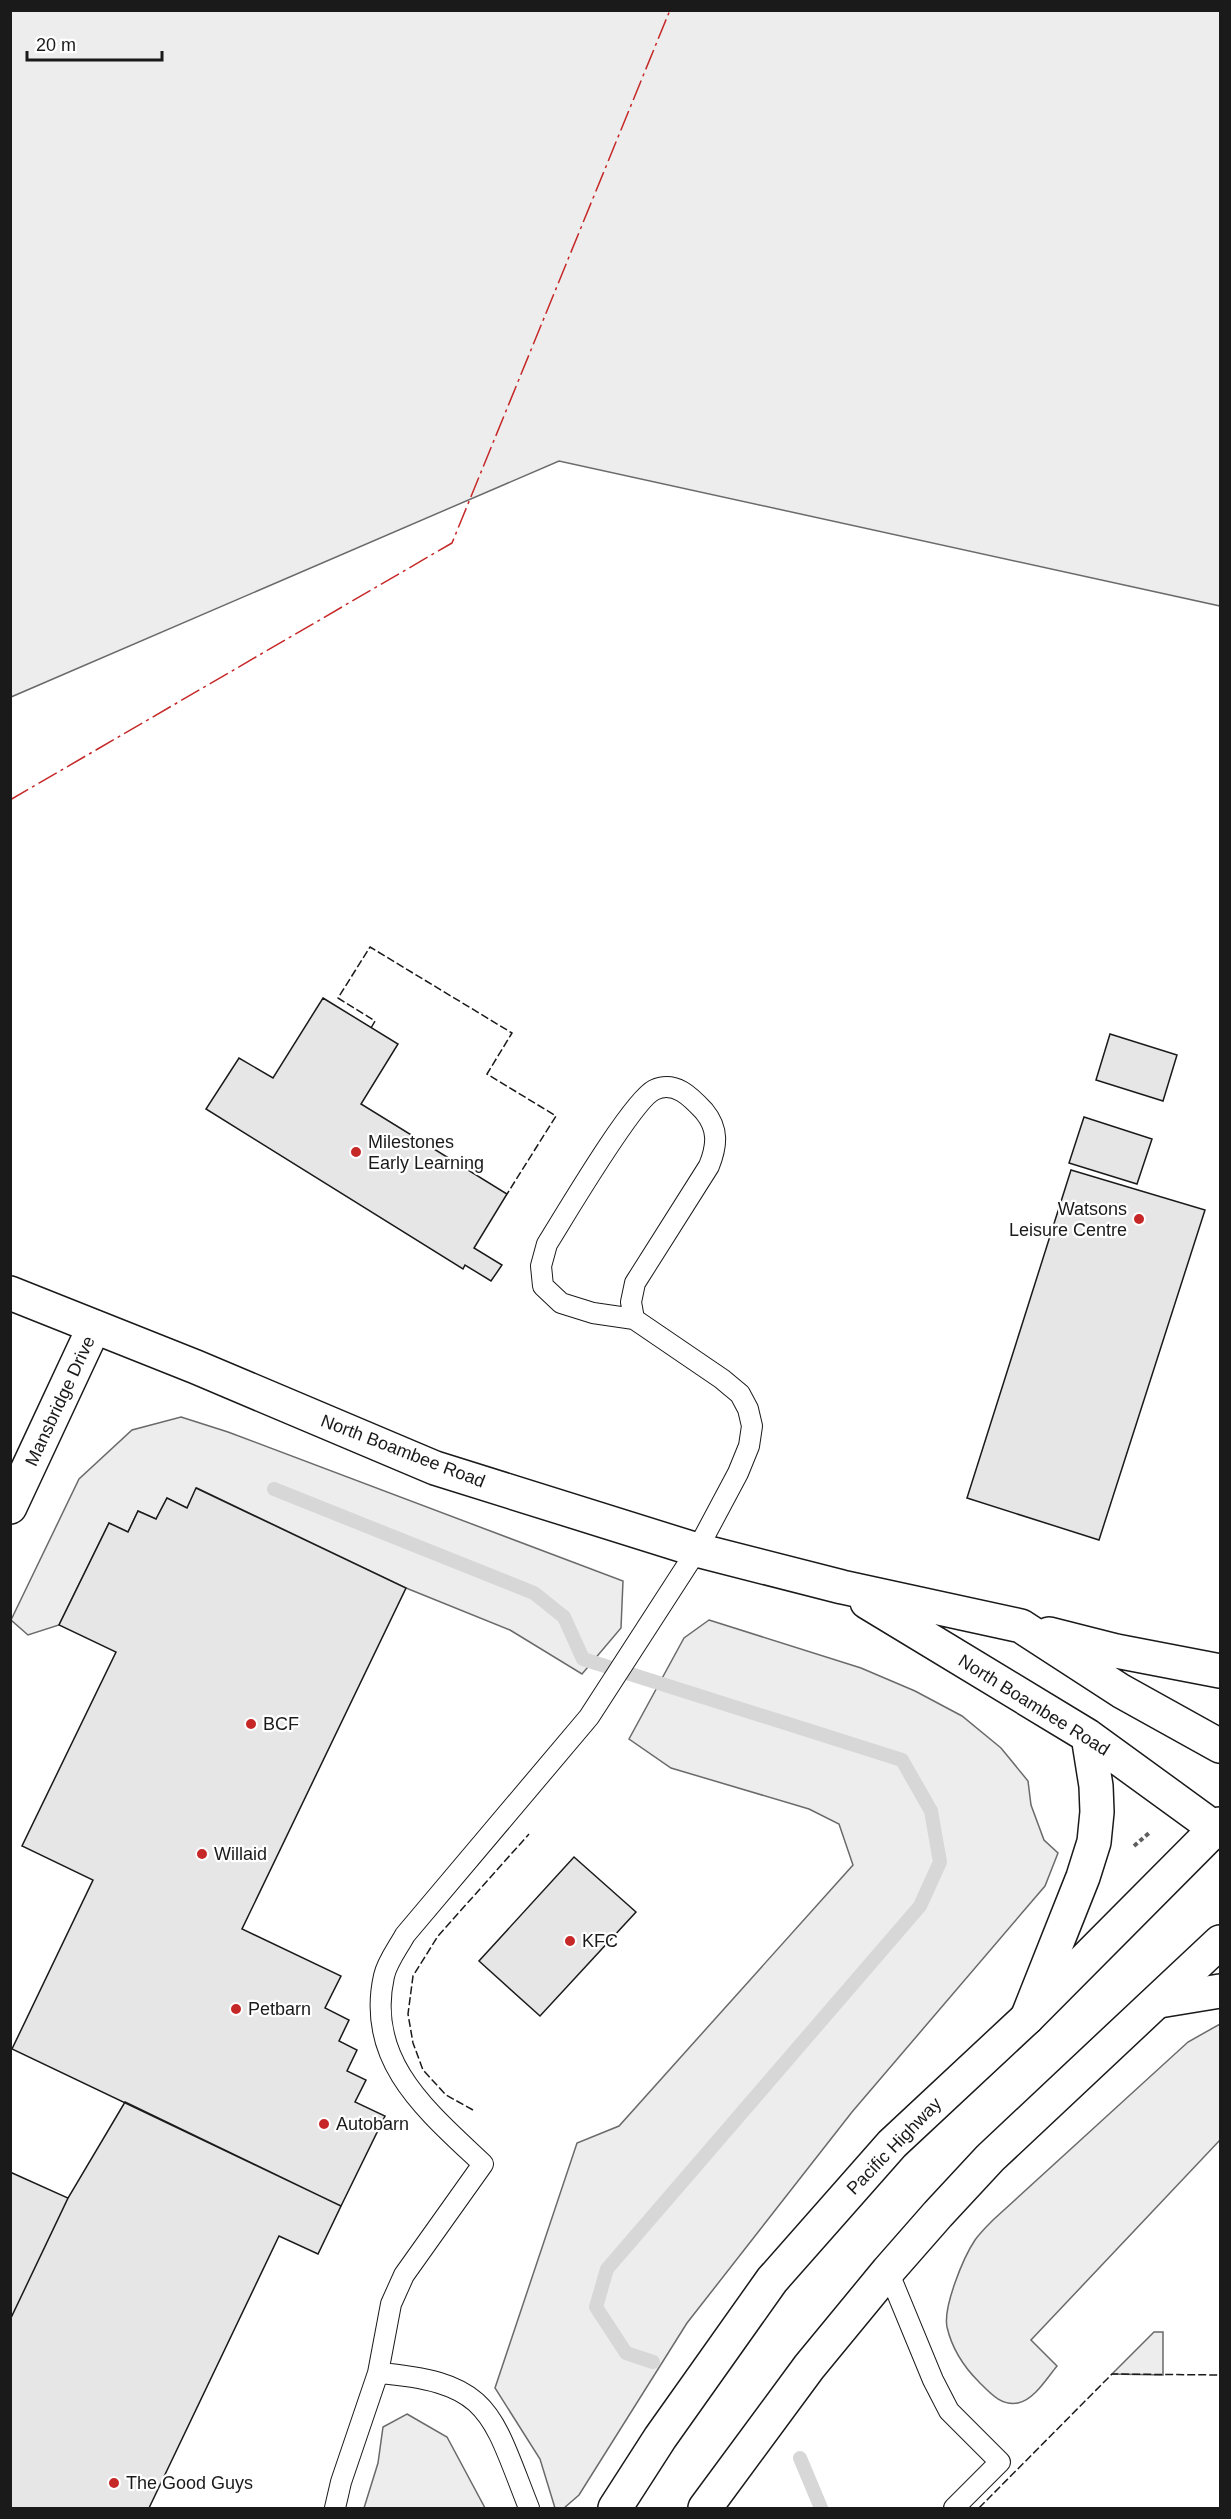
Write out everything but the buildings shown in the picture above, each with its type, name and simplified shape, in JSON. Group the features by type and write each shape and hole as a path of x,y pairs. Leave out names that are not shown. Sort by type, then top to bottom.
{"main road":[{"name":"North Boambee Road","path":"10,1293 435,1468 697,1550 842,1587 1021,1626 1121,1691 1221,1746"},
{"name":"Mansbridge Drive","path":"10,1507 94,1327"},
{"name":"North Boambee Road","path":"842,1587 1088,1736 1219,1828"},
{"path":"1021,1626 1116,1652 1221,1671"},
{"path":"1027,2018 1083,1877 1094,1842 1097,1812 1096,1786 1088,1736"},
{"name":"Pacific Highway","path":"615,2508 660,2438 772,2280 892,2144 1027,2018 1219,1828"},
{"path":"705,2508 809,2367 888,2271 990,2158 1221,1942"},
{"path":"1158,2001 1221,1991"}],"lane":[{"path":"335,2508 341,2482 378,2373 391,2304 404,2275 483,2164 428,2112 398,2074 387,2049 380,2015 384,1974 405,1935 554,1761 600,1701 697,1550 738,1473 749,1446 752,1426 748,1409 740,1394 722,1379 634,1319 593,1313 561,1303 543,1286 541,1266 547,1244 632,1112 653,1090 669,1087 688,1093 708,1116 715,1131 716,1149 709,1166 635,1283 631,1302 634,1319"},
{"path":"888,2271 933,2380 949,2411 1000,2462 954,2508"},
{"path":"378,2373 431,2379 466,2393 481,2404 502,2442 529,2508"}],"shaded area":[{"path":"11,10 1220,11 1220,606 559,461 11,697"},
{"path":"181,1417 228,1432 623,1581 621,1628 582,1674 510,1630 406,1588 197,1488 187,1508 167,1498 156,1519 138,1511 128,1532 109,1523 59,1625 28,1635 11,1620 79,1479 132,1430"},
{"path":"709,1620 861,1668 915,1691 962,1716 1001,1748 1028,1781 1031,1805 1044,1840 1058,1853 1045,1886 852,2112 687,2323 579,2495 564,2508 555,2508 540,2459 495,2388 577,2143 619,2126 853,1865 839,1824 809,1809 671,1768 629,1739 684,1638"},
{"path":"1220,2024 1220,2140 1031,2340 1057,2366 1040,2388 1029,2398 1018,2403 1001,2401 968,2370 955,2350 947,2327 951,2295 965,2258 975,2240 993,2220 1188,2042"},
{"path":"1154,2332 1163,2332 1163,2375 1112,2374"},
{"path":"407,2414 447,2437 485,2508 364,2508 378,2463 383,2427"}],"waterway":[{"path":"274,1489 534,1593 564,1617 583,1659 902,1760 931,1811 940,1862 920,1906 607,2269 596,2307 626,2353 653,2362"},
{"path":"800,2458 821,2508"}],"fence":[{"path":"371,1028 375,1021 338,998 370,947 512,1033 487,1074 556,1116 507,1194"},
{"path":"473,2110 446,2095 423,2070 413,2043 408,2014 413,1976 438,1936 529,1834"},
{"path":"979,2508 1112,2374 1220,2375"}],"power":[{"path":"10,800 452,543 670,10"}],"place":[{"name":"Milestones Early Learning","path":"356,1152"},
{"name":"Watsons Leisure Centre","path":"1139,1219"},
{"name":"BCF","path":"251,1724"},
{"name":"Willaid","path":"202,1854"},
{"name":"KFC","path":"570,1941"},
{"name":"Petbarn","path":"236,2009"},
{"name":"Autobarn","path":"324,2124"},
{"name":"The Good Guys","path":"114,2483"}]}
